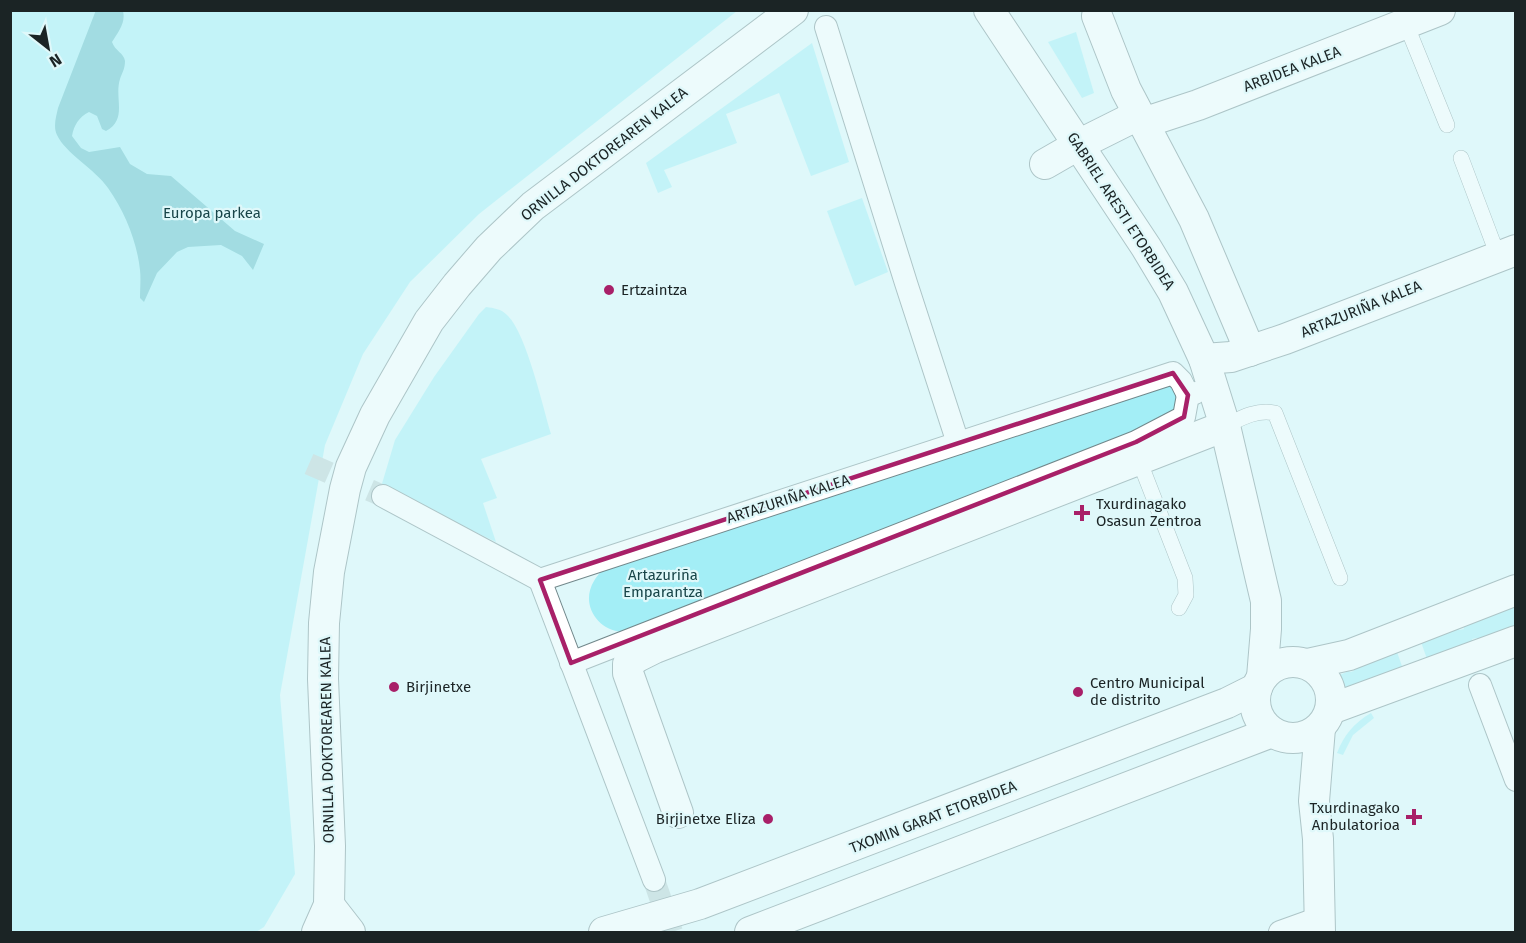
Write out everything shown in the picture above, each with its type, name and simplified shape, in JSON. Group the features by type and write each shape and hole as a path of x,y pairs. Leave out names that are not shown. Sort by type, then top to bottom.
{"street":[{"name":"ORNILLA DOKTOREAREN KALEA","path":"317,933 333,923 323,679 324,623 329,572 351,467 375,415 429,321 489,248 533,206 793,10"},
{"name":"GABRIEL ARESTI ETORBIDEA","path":"989,10 1173,292 1204,359 1225,426 1266,601"},
{"name":"ARBIDEA KALEA","path":"1045,164 1138,115 1198,105 1399,15 1440,10"},
{"path":"1097,16 1138,115 1194,219 1250,351"},
{"path":"826,27 958,443"},
{"name":"ARTAZURIÑA KALEA","path":"1204,359 1231,357 1285,339 1507,253"},
{"name":"ARTAZURIÑA KALEA","path":"540,580 1173,373 1191,394 1184,417 1136,442 571,663"},
{"path":"678,813 628,673 628,664 636,657 666,643 1225,426"},
{"path":"383,496 540,580 654,880"},
{"path":"1259,683 1271,668 1283,663 1308,664 1349,655 1515,590"},
{"path":"1266,601 1290,642 1308,664 1325,678 1332,698 1325,719 1314,801 1318,839 1319,925 1281,933"},
{"path":"1266,601 1266,629 1259,683 1254,700 1257,713 1263,724 1278,735 1314,801"},
{"path":"750,933 1278,735 1303,736 1325,719 1515,641"},
{"name":"TXOMIN GARAT ETORBIDEA","path":"604,933 700,904 844,850 1227,703 1259,683"},
{"path":"1480,685 1515,780"},
{"path":"333,923 351,933"}],"lane":[{"path":"1399,15 1447,125"},
{"path":"1461,158 1507,253"},
{"path":"1225,426 1250,414 1275,413 1341,578"},
{"path":"1139,460 1185,578 1186,595 1179,608"}],"highlighted area":[{"path":"1173,373 1188,395 1184,417 1136,442 571,663 540,580"}],"green space":[{"name":"Europa parkea","path":"10,11 737,11 479,214 410,282 363,354 325,445 280,695 295,874 264,927 256,932 11,932"},
{"path":"1076,32 1094,93 1082,98 1048,42"},
{"path":"812,43 849,162 811,176 779,93 726,114 737,143 664,170 672,187 658,193 646,163"},
{"path":"862,198 888,272 855,286 827,211"},
{"path":"486,307 505,313 521,337 551,434 481,459 497,498 483,503 496,542 381,487 395,440 434,377"},
{"name":"Artazuriña Emparantza","path":"1166,378 1182,392 1175,416 622,632 613,630 598,621 590,607 590,590 603,569"},
{"path":"1515,607 1515,626 1478,640 1477,638 1472,639 1473,642 1427,659 1421,642 1458,628 1459,630 1464,629 1463,626"},
{"path":"1397,652 1403,669 1341,689 1337,676"},
{"path":"1371,713 1374,718 1353,735 1343,755 1337,753 1350,730"}],"shaded area":[{"path":"96,10 123,11 124,15 119,31 112,42 125,61 119,86 119,114 113,126 106,131 102,129 97,116 89,112 82,116 72,136 81,148 89,152 120,147 130,164 147,174 171,176 235,231 264,244 253,270 242,256 221,245 188,247 177,252 157,273 144,302 140,298 140,273 136,249 120,207 103,181 61,142 55,129 58,108"}],"tunnel":[{"path":"309,464 383,496"},
{"path":"654,880 672,932"}],"place":[{"name":"Ertzaintza","path":"609,290"},
{"name":"Txurdinagako Osasun Zentroa","path":"1082,513"},
{"name":"Birjinetxe","path":"394,687"},
{"name":"Centro Municipal de distrito","path":"1078,692"},
{"name":"Txurdinagako Anbulatorioa","path":"1414,817"},
{"name":"Birjinetxe Eliza","path":"768,819"}]}
